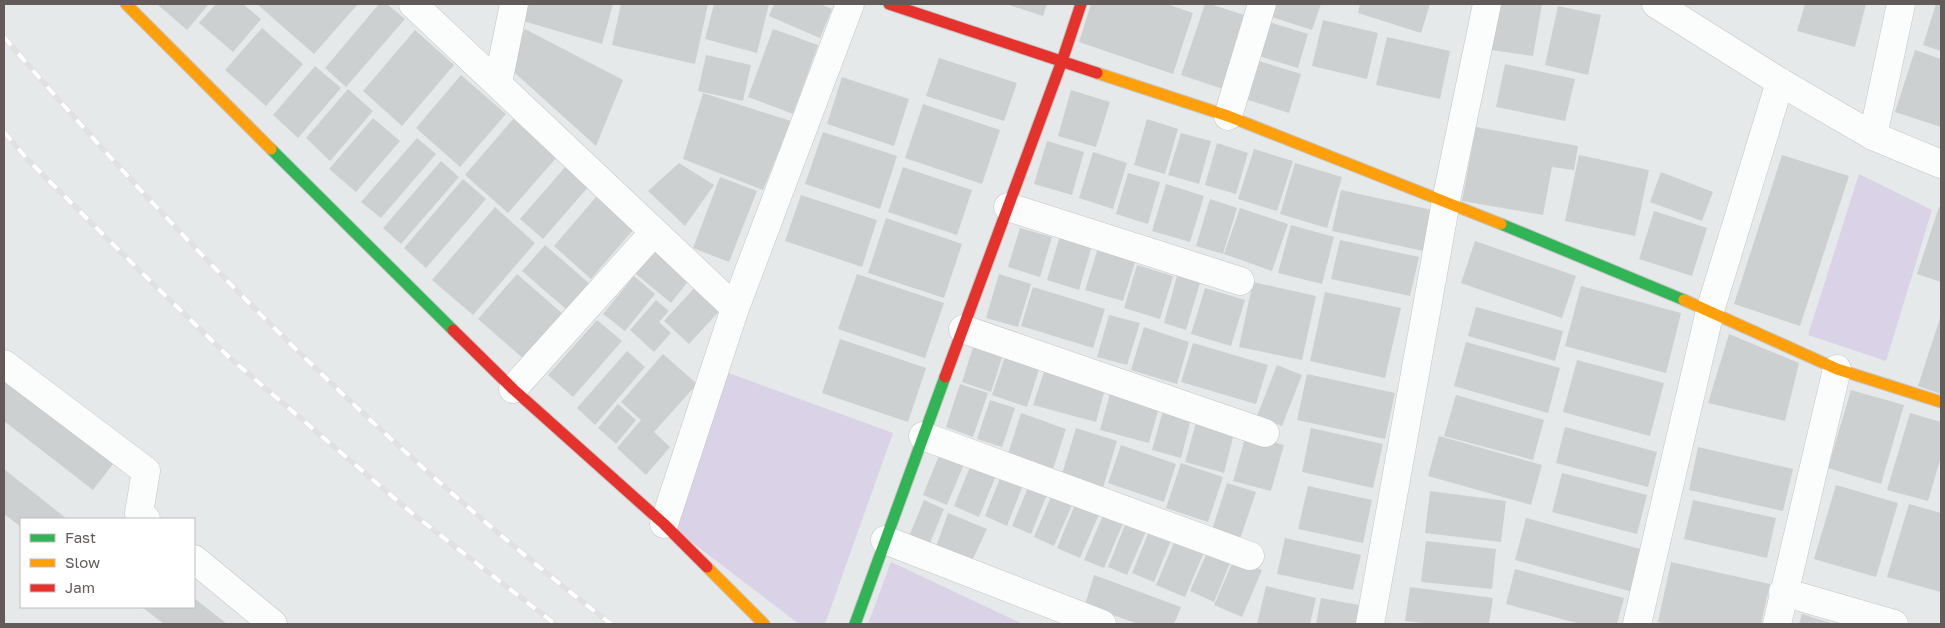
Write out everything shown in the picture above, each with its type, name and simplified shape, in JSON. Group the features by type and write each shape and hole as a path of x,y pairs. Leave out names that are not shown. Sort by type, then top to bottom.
{"street":[{"path":"126,4 513,389 664,524 764,624"},
{"path":"413,4 735,308"},
{"path":"498,83 514,4"},
{"path":"664,524 735,308 850,4"},
{"path":"889,4 1228,116 1446,201 1710,311 1837,369 1941,402"},
{"path":"855,624 922,436 1062,61 1081,4"},
{"path":"1228,116 1262,4"},
{"path":"1370,624 1446,201 1487,4"},
{"path":"1656,4 1780,82 1873,136 1941,164"},
{"path":"1873,136 1901,4"},
{"path":"1637,624 1710,311 1780,82"},
{"path":"1008,207 1240,281"},
{"path":"513,389 654,232"},
{"path":"963,329 1265,433"},
{"path":"4,364 146,471 139,513 145,518"},
{"path":"1777,624 1837,369"},
{"path":"922,436 1250,556"},
{"path":"885,540 1102,624"},
{"path":"195,560 273,624"},
{"path":"1784,592 1894,624"}],"shaded area":[{"path":"1859,174 1932,210 1886,361 1808,335"},
{"path":"723,371 893,433 825,624 799,624 668,524"},
{"path":"891,562 1023,624 868,624"}],"building":[{"path":"157,4 209,4 187,30"},
{"path":"216,4 243,4 261,19 233,52 199,23"},
{"path":"257,4 358,4 314,54"},
{"path":"379,4 387,4 405,19 346,87 325,68"},
{"path":"528,4 613,4 602,44 523,21"},
{"path":"621,4 708,4 695,64 612,45"},
{"path":"714,4 769,4 757,53 705,39"},
{"path":"774,4 820,4 832,9 820,38 769,16"},
{"path":"1006,4 1047,4 1043,16"},
{"path":"1091,4 1167,4 1193,13 1173,74 1079,42"},
{"path":"1205,4 1250,17 1226,90 1181,75"},
{"path":"1268,4 1321,4 1312,30 1265,15"},
{"path":"1360,4 1430,4 1421,33 1358,13"},
{"path":"1498,4 1542,4 1533,56 1491,50"},
{"path":"1805,4 1866,4 1855,47 1797,31"},
{"path":"1936,4 1941,4 1941,51 1923,45"},
{"path":"1558,6 1601,15 1588,75 1545,65"},
{"path":"1323,20 1378,33 1367,79 1312,66"},
{"path":"1269,22 1308,34 1298,68 1259,56"},
{"path":"262,28 303,64 266,106 225,70"},
{"path":"525,29 623,80 596,146 506,65"},
{"path":"773,29 818,45 793,114 748,97"},
{"path":"415,30 454,65 402,126 363,91"},
{"path":"1387,37 1450,51 1440,99 1376,85"},
{"path":"1915,50 1941,59 1941,127 1895,112"},
{"path":"706,55 751,65 743,101 698,91"},
{"path":"939,58 1017,83 1004,121 926,96"},
{"path":"1259,61 1301,74 1289,113 1248,100"},
{"path":"1505,64 1575,79 1565,121 1496,107"},
{"path":"315,66 341,88 298,138 273,115"},
{"path":"461,75 506,114 460,167 416,128"},
{"path":"842,77 909,99 894,146 827,124"},
{"path":"348,89 373,111 330,161 306,138"},
{"path":"1071,90 1110,102 1096,147 1058,136"},
{"path":"703,93 791,121 763,190 683,159"},
{"path":"923,104 1000,130 982,184 905,158"},
{"path":"373,118 400,141 356,192 329,169"},
{"path":"513,119 557,157 508,213 465,175"},
{"path":"1147,119 1178,129 1165,174 1134,165"},
{"path":"1476,127 1578,146 1574,170 1552,167 1543,215 1462,201"},
{"path":"823,132 897,156 880,209 805,184"},
{"path":"1181,133 1211,141 1199,184 1168,175"},
{"path":"417,138 436,154 381,218 361,202"},
{"path":"1047,141 1084,152 1072,195 1034,184"},
{"path":"1217,143 1248,153 1236,194 1205,185"},
{"path":"1254,149 1293,161 1277,211 1238,199"},
{"path":"1093,152 1127,163 1113,209 1079,198"},
{"path":"1579,155 1649,170 1635,236 1565,221"},
{"path":"1782,155 1849,176 1800,326 1734,304"},
{"path":"441,161 459,177 401,244 383,228"},
{"path":"679,163 714,185 685,226 648,191"},
{"path":"1295,163 1342,177 1327,228 1280,214"},
{"path":"566,166 589,186 543,239 520,219"},
{"path":"903,167 972,190 957,235 888,212"},
{"path":"1661,172 1713,192 1702,221 1650,202"},
{"path":"1128,173 1160,182 1148,224 1116,214"},
{"path":"720,177 757,191 729,262 693,248"},
{"path":"463,179 486,199 426,268 404,248"},
{"path":"1166,184 1204,196 1190,242 1152,231"},
{"path":"1341,190 1432,210 1423,251 1332,231"},
{"path":"801,195 877,220 862,267 785,241"},
{"path":"596,197 633,230 591,279 554,246"},
{"path":"1210,199 1237,208 1223,254 1196,246"},
{"path":"495,207 535,243 473,315 432,280"},
{"path":"1939,207 1941,208 1941,282 1917,274"},
{"path":"1240,208 1288,224 1272,271 1224,254"},
{"path":"1654,211 1707,228 1692,276 1639,259"},
{"path":"886,218 962,244 944,298 868,273"},
{"path":"1291,225 1334,237 1322,284 1278,273"},
{"path":"1020,228 1052,237 1040,277 1008,267"},
{"path":"1061,232 1093,242 1079,290 1047,280"},
{"path":"1340,240 1419,257 1410,296 1331,279"},
{"path":"1475,241 1576,276 1562,318 1461,283"},
{"path":"545,245 590,284 567,310 522,271"},
{"path":"1098,248 1136,259 1123,301 1085,290"},
{"path":"655,250 690,279 671,303 636,274"},
{"path":"1137,265 1173,276 1160,319 1124,308"},
{"path":"517,274 564,315 525,360 478,319"},
{"path":"857,274 944,303 925,358 838,329"},
{"path":"999,274 1031,284 1018,327 986,318"},
{"path":"634,276 655,294 625,331 603,314"},
{"path":"1177,276 1200,283 1186,330 1164,323"},
{"path":"1253,282 1316,296 1302,360 1239,347"},
{"path":"697,285 722,308 689,344 664,321"},
{"path":"1581,286 1681,313 1666,373 1565,346"},
{"path":"1033,287 1105,309 1093,348 1021,326"},
{"path":"1205,288 1245,300 1231,346 1191,334"},
{"path":"1325,292 1401,308 1385,378 1310,361"},
{"path":"656,300 669,311 659,322 671,333 654,352 630,330"},
{"path":"1476,307 1563,331 1555,361 1468,336"},
{"path":"1109,315 1140,323 1127,365 1097,357"},
{"path":"1941,315 1941,394 1918,386"},
{"path":"597,320 622,341 573,397 548,375"},
{"path":"1144,327 1189,342 1177,384 1131,370"},
{"path":"1729,334 1799,363 1785,421 1708,403"},
{"path":"976,338 1005,348 991,392 962,382"},
{"path":"840,339 926,368 908,422 822,393"},
{"path":"1466,342 1560,368 1548,413 1454,386"},
{"path":"1193,343 1268,365 1256,404 1181,382"},
{"path":"1008,348 1042,360 1027,407 992,395"},
{"path":"627,351 645,367 595,425 577,408"},
{"path":"663,354 697,384 654,432 670,447 646,475 617,448 641,420 621,402"},
{"path":"1577,360 1664,383 1650,436 1563,412"},
{"path":"1047,363 1106,385 1096,422 1033,405"},
{"path":"1277,365 1302,375 1282,426 1257,416"},
{"path":"1307,374 1395,393 1385,439 1297,420"},
{"path":"4,379 113,464 93,490 4,421"},
{"path":"960,384 988,393 973,437 946,427"},
{"path":"1111,390 1160,404 1149,443 1100,430"},
{"path":"1851,390 1904,405 1881,484 1828,468"},
{"path":"1456,395 1544,420 1533,460 1444,436"},
{"path":"990,400 1015,408 1002,447 977,439"},
{"path":"618,404 636,420 616,444 598,428"},
{"path":"1164,407 1192,415 1181,458 1152,450"},
{"path":"1021,413 1066,429 1053,469 1008,454"},
{"path":"1910,413 1941,422 1941,457 1928,501 1887,490"},
{"path":"1197,419 1235,429 1224,473 1185,462"},
{"path":"1565,427 1657,452 1648,487 1556,463"},
{"path":"1076,428 1117,441 1103,488 1062,474"},
{"path":"1311,428 1383,444 1373,488 1302,472"},
{"path":"1246,435 1284,445 1271,491 1233,481"},
{"path":"1439,436 1542,465 1531,505 1428,476"},
{"path":"1121,445 1176,464 1164,502 1108,483"},
{"path":"1698,447 1793,469 1783,511 1689,490"},
{"path":"940,453 964,464 947,505 923,495"},
{"path":"972,462 997,473 979,517 954,506"},
{"path":"1181,463 1223,477 1208,522 1166,508"},
{"path":"4,469 66,518 20,518 20,526 4,514"},
{"path":"1562,473 1647,495 1637,534 1552,512"},
{"path":"1001,476 1023,485 1007,526 985,516"},
{"path":"1227,483 1256,492 1238,545 1210,536"},
{"path":"1029,485 1048,492 1031,534 1012,526"},
{"path":"1836,485 1898,503 1876,577 1814,559"},
{"path":"1308,486 1372,500 1363,543 1298,529"},
{"path":"1430,491 1506,501 1501,542 1425,533"},
{"path":"1052,494 1073,503 1054,546 1034,537"},
{"path":"924,500 944,509 927,550 907,541"},
{"path":"1693,500 1776,518 1767,558 1684,539"},
{"path":"1076,502 1100,512 1080,558 1057,548"},
{"path":"1909,504 1941,513 1941,592 1887,577"},
{"path":"948,513 987,529 971,563 936,547"},
{"path":"1104,513 1124,521 1104,568 1084,560"},
{"path":"1526,518 1644,550 1633,592 1515,560"},
{"path":"1127,520 1147,529 1127,575 1108,567"},
{"path":"1150,529 1172,538 1154,582 1132,573"},
{"path":"1176,538 1205,550 1185,597 1156,585"},
{"path":"1285,538 1361,555 1353,590 1277,574"},
{"path":"1426,541 1496,549 1492,589 1421,582"},
{"path":"1209,548 1232,558 1214,602 1190,591"},
{"path":"1234,559 1262,570 1242,617 1214,605"},
{"path":"1671,562 1770,584 1761,624 1666,624 1658,622"},
{"path":"1515,569 1624,598 1617,624 1580,624 1506,604"},
{"path":"1094,575 1181,607 1174,624 1138,624 1085,605"},
{"path":"1266,586 1316,598 1310,624 1257,624"},
{"path":"1410,587 1493,598 1489,624 1431,624 1405,621"},
{"path":"1321,598 1364,606 1361,624 1316,624"},
{"path":"195,599 227,624 164,624 143,608 195,608"},
{"path":"1802,614 1834,624 1799,624"}],"railway":[{"path":"4,37 145,194 292,346 448,490 528,558 611,624"},
{"path":"4,132 29,161 230,358 413,514 555,624"}],"traffic: fast":[{"path":"271,149 453,330"},
{"path":"1501,224 1684,300"},
{"path":"855,624 945,377"}],"traffic: slow":[{"path":"126,4 271,149"},
{"path":"1097,73 1228,116 1501,224"},
{"path":"1684,300 1837,369 1941,402"},
{"path":"707,567 764,624"}],"traffic: jam":[{"path":"889,4 1097,73"},
{"path":"945,377 1062,61 1081,4"},
{"path":"453,330 513,389 664,524 707,567"}]}
